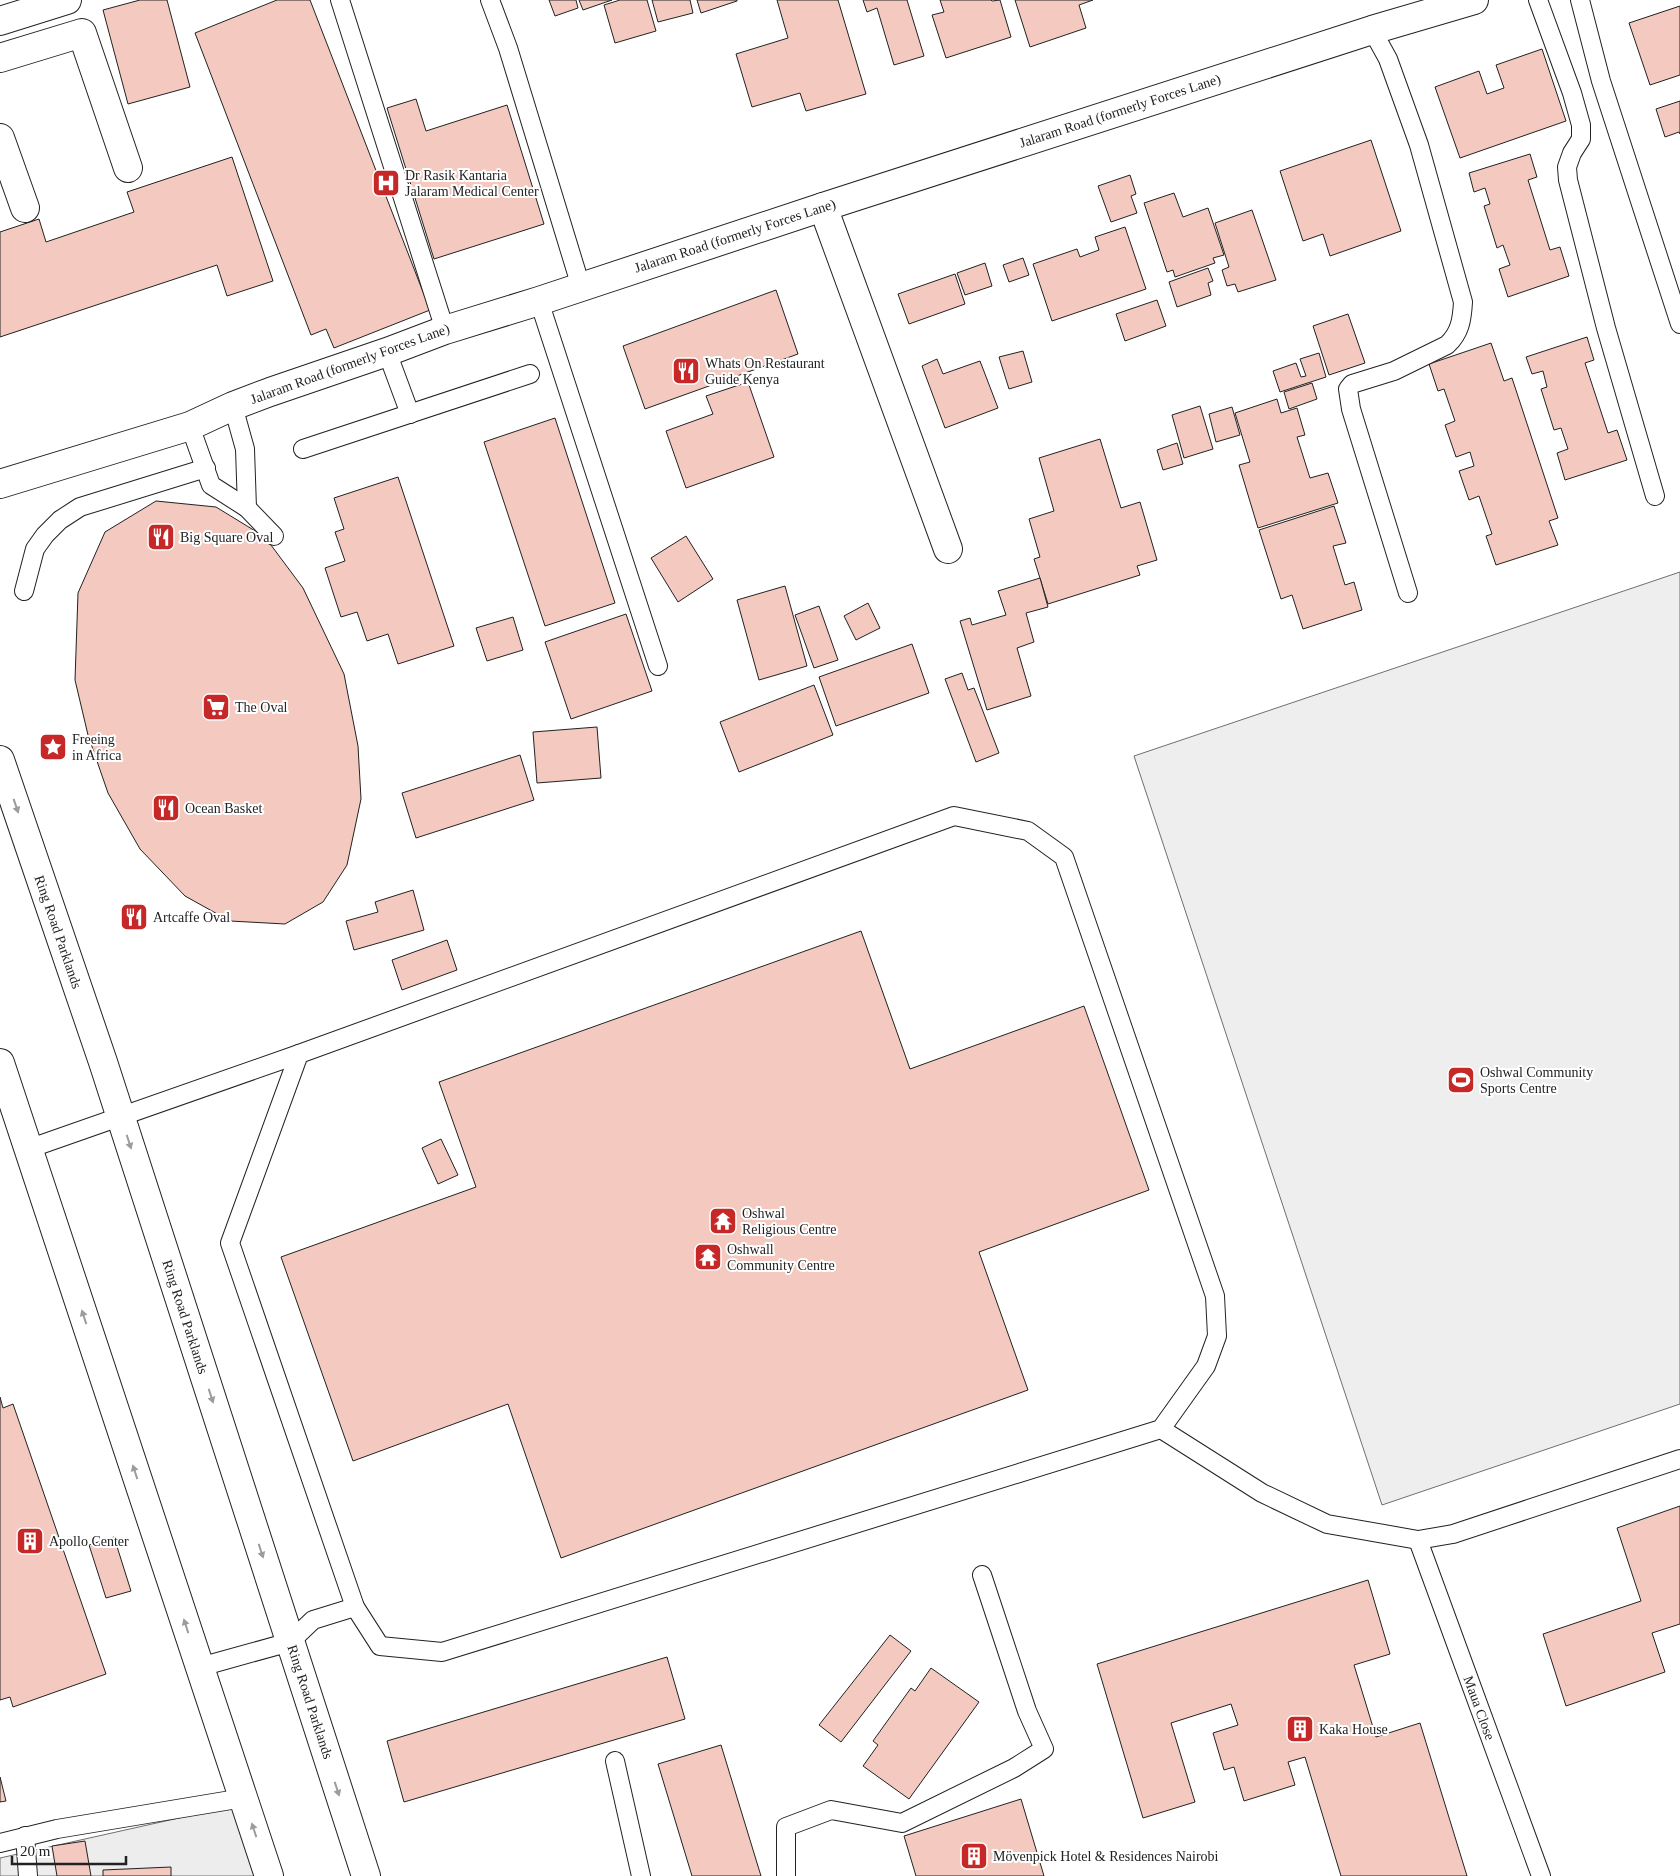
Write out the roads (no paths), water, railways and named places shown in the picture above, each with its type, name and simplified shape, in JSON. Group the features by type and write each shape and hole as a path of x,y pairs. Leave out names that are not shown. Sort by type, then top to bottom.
{"street":[{"path":"0,21 66,0"},
{"name":"Jalaram Road (formerly Forces Lane)","path":"0,484 190,426 234,406 445,330 1372,30 1474,0"},
{"path":"0,58 82,33 128,168"},
{"path":"0,138 25,208"},
{"path":"823,207 948,549"},
{"name":"Ring Road Parklands","path":"0,760 120,1116 366,1876"},
{"path":"0,1063 5,1094 28,1149 270,1876"}],"lane":[{"path":"340,0 445,330"},
{"path":"490,0 508,48 581,287"},
{"path":"1538,0 1572,93 1581,125 1581,139 1572,153 1567,167 1568,180 1606,328 1654,496"},
{"path":"1580,0 1601,81 1680,324"},
{"path":"1372,30 1388,58 1419,145 1463,302 1462,320 1454,339 1447,346 1394,371 1352,384 1348,389 1351,409 1408,593"},
{"path":"539,301 658,666"},
{"path":"387,352 410,414"},
{"path":"304,449 530,374"},
{"path":"234,406 245,449 247,508"},
{"path":"190,426 212,485 247,508 274,536"},
{"path":"24,591 35,549 45,535 60,520 80,506 206,468"},
{"path":"28,1149 299,1054 954,816 1028,831 1064,857 1215,1296 1217,1336 1206,1366 1161,1429 442,1652 380,1646 355,1607 230,1243 299,1054"},
{"path":"1161,1429 1262,1493 1327,1524 1418,1540 1453,1534 1680,1459"},
{"name":"Maua Close","path":"1418,1540 1540,1876"},
{"path":"787,1876 786,1827 831,1810 902,1823 1014,1768 1044,1749 1027,1711 982,1575"},
{"path":"200,1667 290,1642 313,1620 355,1607"},
{"path":"615,1761 641,1876"},
{"path":"0,1843 25,1836 105,1821 243,1798"},
{"path":"25,1836 28,1876"}],"place":[{"name":"Dr Rasik Kantaria Jalaram Medical Center","path":"386,183"},
{"name":"Whats On Restaurant Guide Kenya","path":"686,371"},
{"name":"Big Square Oval","path":"161,537"},
{"name":"The Oval","path":"216,707"},
{"name":"Freeing in Africa","path":"53,747"},
{"name":"Ocean Basket","path":"166,808"},
{"name":"Artcaffe Oval","path":"134,917"},
{"name":"Oshwal Community Sports Centre","path":"1461,1080"},
{"name":"Oshwal Religious Centre","path":"723,1221"},
{"name":"Oshwall Community Centre","path":"708,1257"},
{"name":"Apollo Center","path":"30,1541"},
{"name":"Kaka House","path":"1300,1729"},
{"name":"Mövenpick Hotel & Residences Nairobi","path":"974,1856"}]}
